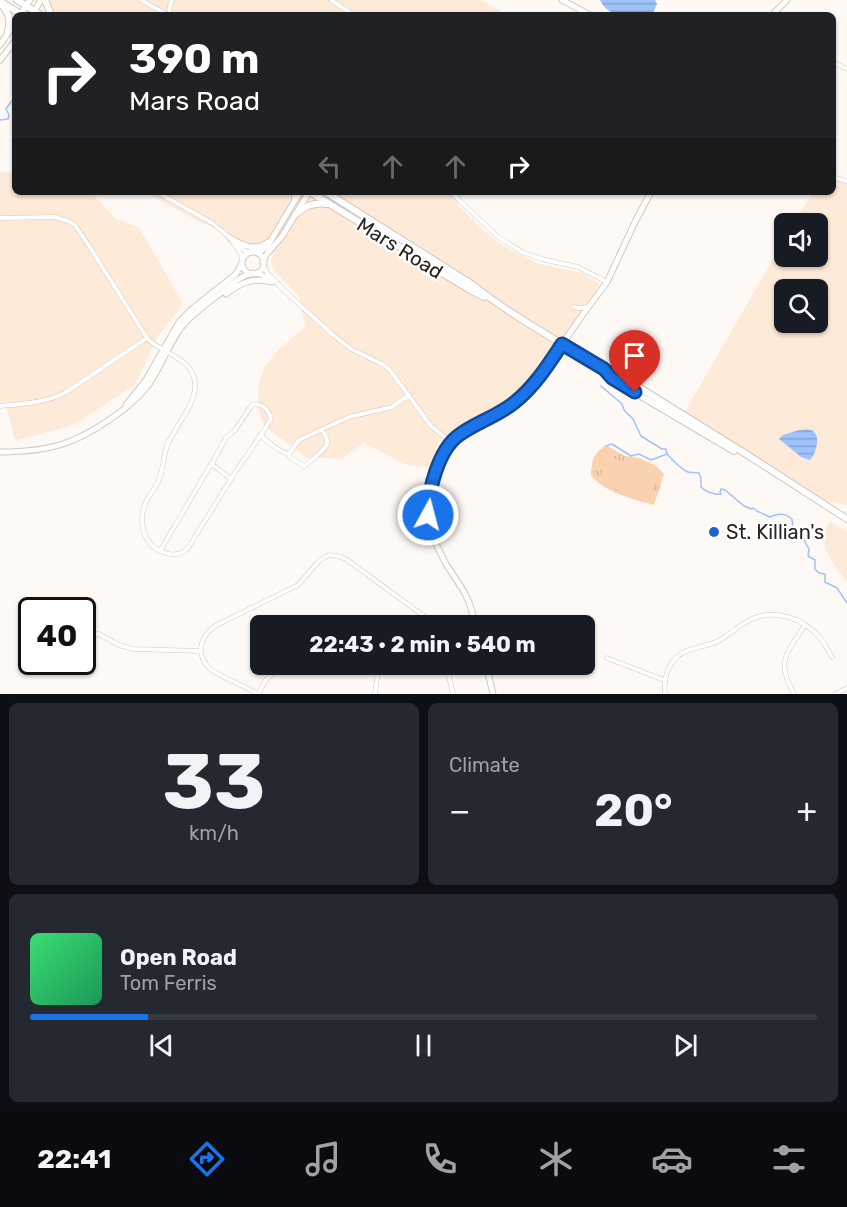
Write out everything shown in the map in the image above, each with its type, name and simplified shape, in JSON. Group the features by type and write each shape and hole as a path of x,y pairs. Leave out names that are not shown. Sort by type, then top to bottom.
{"main road":[{"path":"17,0 28,3"},
{"path":"0,2 16,12"},
{"path":"0,2 9,16 8,32"},
{"name":"Mars Road","path":"314,195 470,290 493,300"},
{"name":"Mars Road","path":"334,195 562,344 604,369 616,373 847,519"},
{"path":"295,215 304,207 312,204 330,205"}],"street":[{"path":"34,12 43,0"},
{"path":"141,0 163,12"},
{"path":"332,0 350,12"},
{"path":"562,0 584,12"},
{"path":"775,12 787,0"},
{"path":"0,45 12,27"},
{"path":"0,60 12,46"},
{"path":"162,195 212,223 243,249 260,255 267,273 289,295 351,349 386,367 431,426 451,442"},
{"path":"165,350 190,318 236,274 246,255 265,248 296,195"},
{"path":"0,452 34,451 68,443 99,428 135,401 147,386 182,319 192,309 242,276 260,271 266,255 283,235 307,195"},
{"path":"456,195 508,244 542,259 578,267 607,282"},
{"path":"473,615 469,602 446,564 430,528 428,502 445,451 458,436 495,416 520,398 542,373 607,282 649,195"},
{"path":"0,218 55,217 75,225 147,338 185,364 192,372 195,382 194,393 166,449 159,480 143,511 144,533 147,540 160,551 178,554 188,548 231,478 262,434 271,419 270,413 265,407 252,405 236,430 226,438 160,551"},
{"path":"230,238 255,248 263,246 271,239"},
{"path":"230,238 241,254 245,270 262,275 289,295"},
{"path":"190,318 234,287 261,279 272,282"},
{"path":"582,315 573,307 588,307"},
{"path":"0,406 36,403 55,398 147,338"},
{"path":"289,454 299,440 349,417 392,407 409,395"},
{"path":"262,434 262,437 304,466 326,445 327,439 322,429"},
{"path":"213,461 216,468 231,478"},
{"path":"270,675 258,694 214,672 204,662 201,645 204,638 211,629 298,585 319,561 329,555 346,559 422,615"},
{"path":"665,694 664,680 671,663 677,657 683,652 713,644 758,616 781,615 805,625 821,638 832,657"},
{"path":"794,694 784,671 784,661 805,625"},
{"path":"96,634 133,649 201,651"},
{"path":"607,658 664,680"},
{"path":"375,694 378,675"},
{"path":"449,675 453,694"},
{"path":"489,675 493,694"},
{"path":"836,694 847,688"}],"shaded area":[{"path":"32,0 482,0 501,12 51,12"},
{"path":"0,172 12,173 12,195 94,195 116,219 139,227 183,304 158,336 135,385 73,425 15,441 5,401 0,401"},
{"path":"836,178 847,181 847,505 817,500 683,415 774,257 774,267 828,267 828,213 800,213 811,195 836,195"},
{"path":"150,195 462,195 457,204 484,231 505,247 539,264 583,273 600,284 526,387 497,409 441,438 429,467 407,465 364,443 341,459 306,457 264,426 258,408 258,388 264,368 276,352 305,327 299,296 275,272 270,260 275,253 263,244 255,246 198,221"},
{"path":"830,521 847,532 847,581 825,549 824,531"}],"green space":[{"path":"606,445 625,456 639,458 655,465 664,474 654,505 612,491 591,475 594,458 598,451"},
{"path":"608,456 658,475 648,501 598,482"}],"water":[{"path":"600,0 655,0 657,4 653,12 611,12"},
{"path":"799,430 811,430 816,435 816,446 810,460 801,457 779,439 783,435"}],"waterway":[{"path":"0,120 8,119 6,109 12,101"},
{"path":"601,386 622,404 624,410 633,419 641,436 662,449 666,449 667,454"},
{"path":"606,446 612,444 631,456 639,454 651,460 667,454 685,471 699,473 701,487 708,492 721,494 721,489 725,490 751,509 770,517 781,514 789,517 792,519 793,528 801,529 809,549 808,556 815,560 815,569 825,574 825,582 837,588 847,603"}],"place":[{"name":"St. Killian's","path":"714,532"}],"route":[{"path":"428,515 431,488 445,451 451,442 514,403 534,384 562,344 604,369 612,378 635,392"}]}
